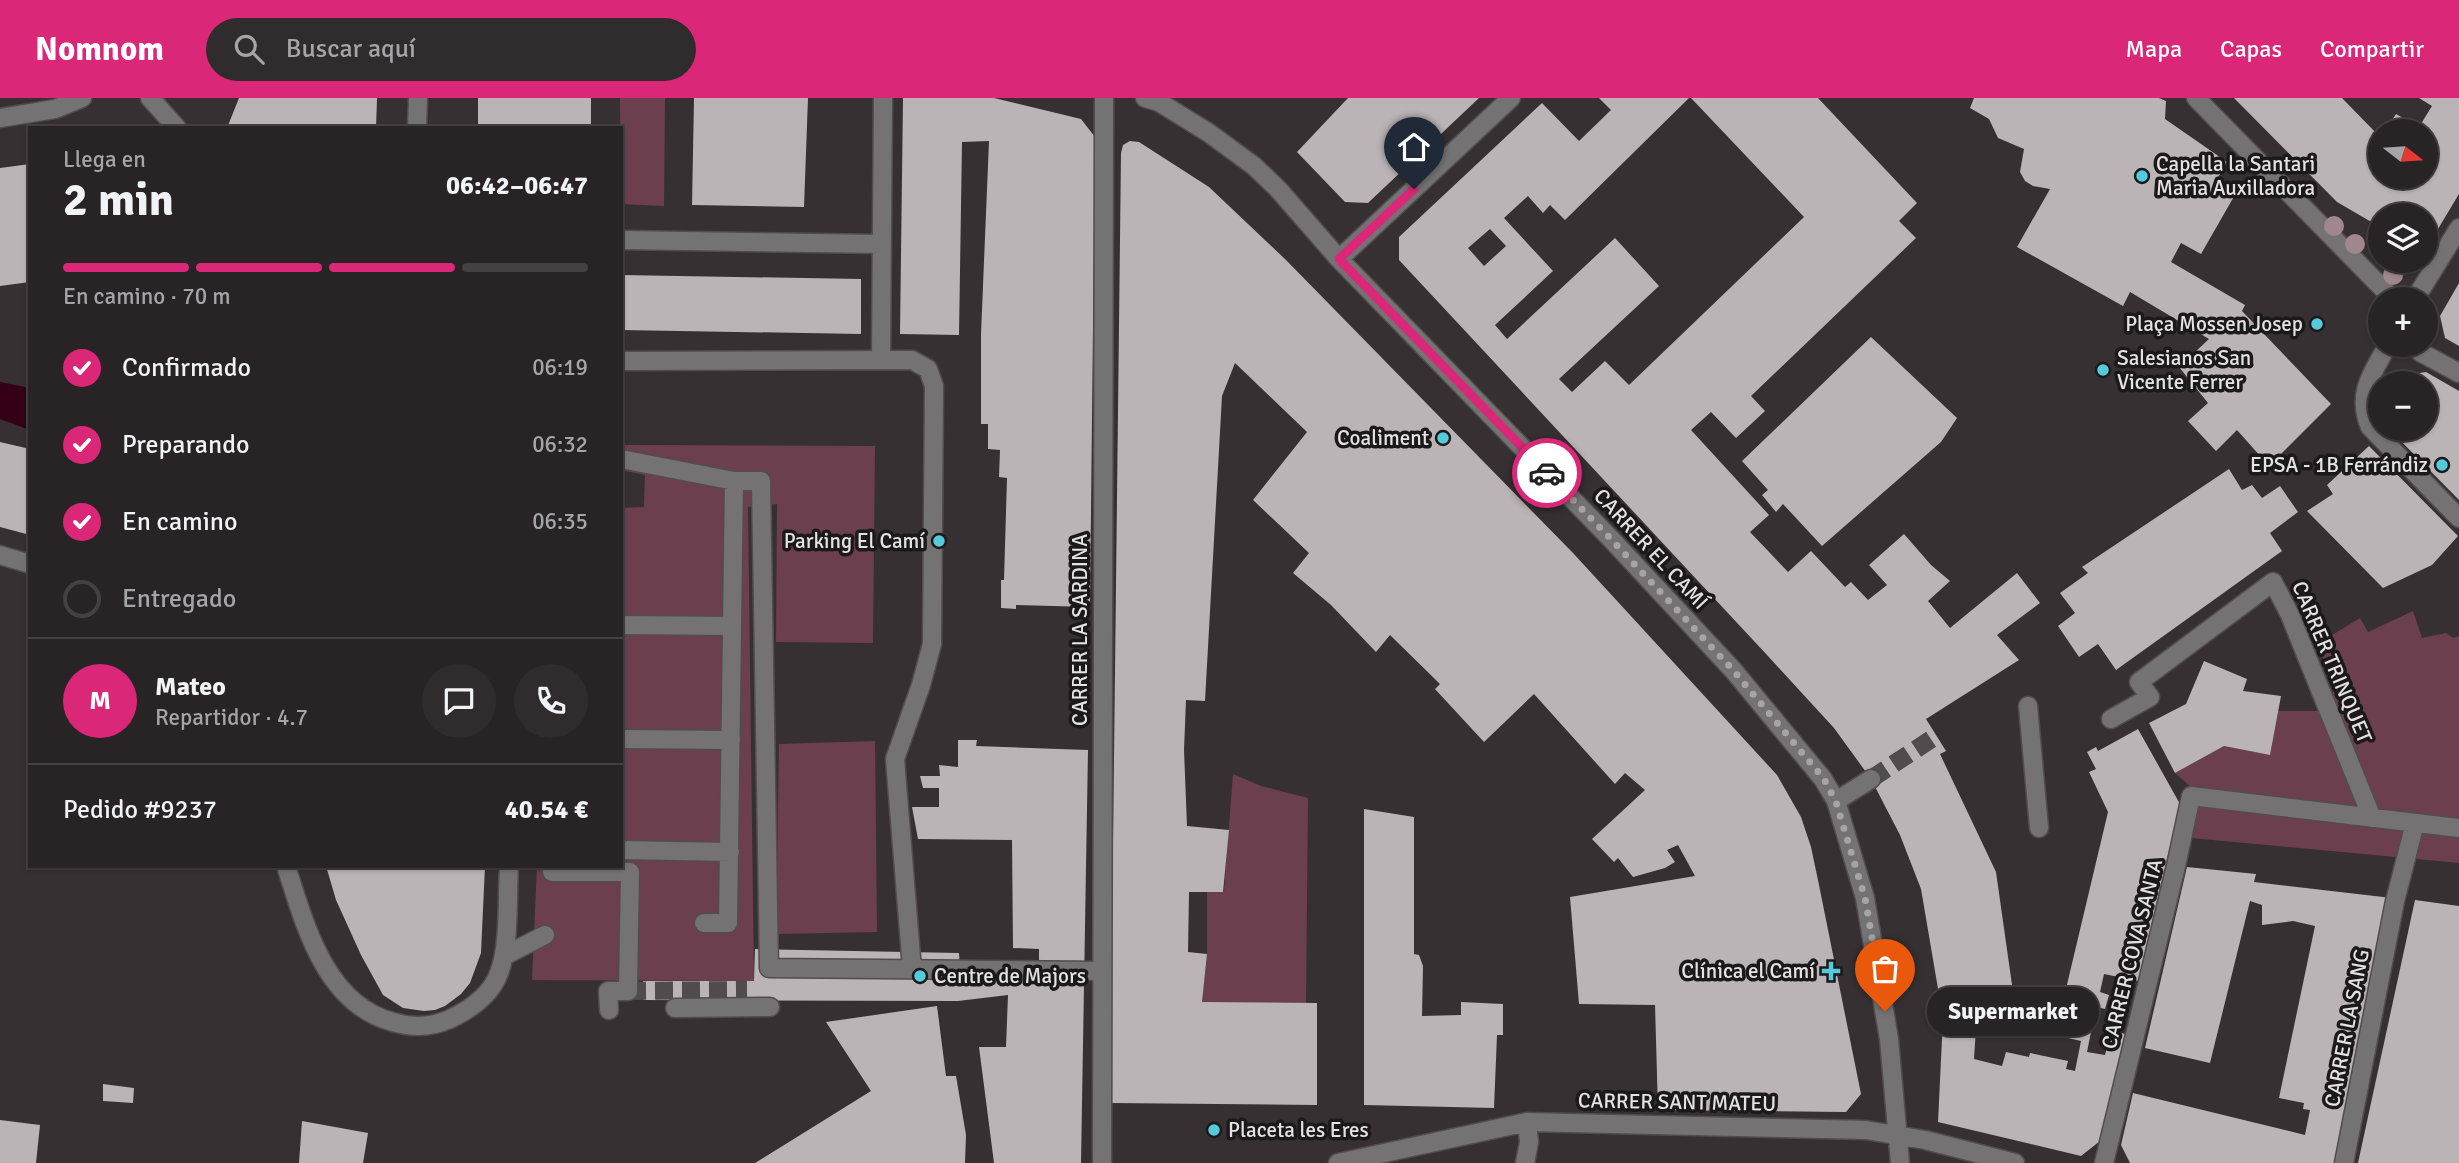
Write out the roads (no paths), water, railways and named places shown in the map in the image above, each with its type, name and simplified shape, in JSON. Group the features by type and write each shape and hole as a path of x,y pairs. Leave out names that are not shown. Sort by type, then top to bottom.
{"street":[{"path":"0,118 55,109 82,98"},
{"path":"150,98 175,126"},
{"path":"417,126 418,98"},
{"path":"881,359 883,98"},
{"name":"CARRER LA SARDINA","path":"1102,1163 1104,98"},
{"name":"CARRER EL CAMÍ","path":"1145,98 1158,102 1209,133 1254,166 1339,259 1611,539 1723,660 1824,779 1836,802 1865,898 1874,943 1889,1039 1900,1163"},
{"path":"1339,259 1511,98"},
{"path":"2196,98 2381,287"},
{"path":"2422,287 2459,228"},
{"path":"623,240 881,244"},
{"path":"2382,357 2366,387 2366,416 2370,427 2459,518"},
{"path":"2429,357 2459,373"},
{"path":"623,361 881,359 912,360 928,369 934,386 932,644 895,759 912,969"},
{"path":"623,459 734,481 761,481 769,968 1102,971"},
{"path":"704,923 728,923 734,481"},
{"path":"0,555 28,563"},
{"name":"CARRER TRINQUET","path":"2111,719 2150,697 2139,682 2273,582 2290,615 2372,818"},
{"path":"623,625 732,626"},
{"path":"2028,706 2039,828"},
{"path":"623,739 731,740"},
{"path":"1836,802 1871,779"},
{"name":"CARRER COVA SANTA","path":"2104,1163 2191,796 2372,818"},
{"path":"2372,818 2459,828"},
{"name":"CARRER LA SANG","path":"2344,1163 2395,901 2415,823"},
{"path":"623,850 730,852"},
{"path":"287,868 306,927 328,972 355,1004 382,1019 411,1027 444,1021 472,1008 495,981 504,957 509,868"},
{"path":"552,872 630,872 627,923 628,991 608,991 609,1010"},
{"path":"504,957 545,935"},
{"path":"675,1008 770,1007"},
{"path":"1525,1163 1529,1142 1527,1122"},
{"name":"CARRER SANT MATEU","path":"1338,1163 1527,1122 1866,1130 1925,1140 2015,1163"}],"tunnel":[{"path":"1871,779 1936,736"},
{"path":"628,991 747,990"}],"place":[{"name":"Capella la Santari Maria Auxilladora","path":"2142,176"},
{"name":"Plaça Mossen Josep","path":"2317,324"},
{"name":"Salesianos San Vicente Ferrer","path":"2103,370"},
{"name":"Coaliment","path":"1443,438"},
{"name":"EPSA - 1B Ferrándiz","path":"2442,465"},
{"name":"Parking El Camí","path":"939,541"},
{"name":"Clínica el Camí","path":"1831,971"},
{"name":"Centre de Majors","path":"920,976"},
{"name":"Supermarket","path":"1885,1011"},
{"name":"Placeta les Eres","path":"1214,1130"}]}
